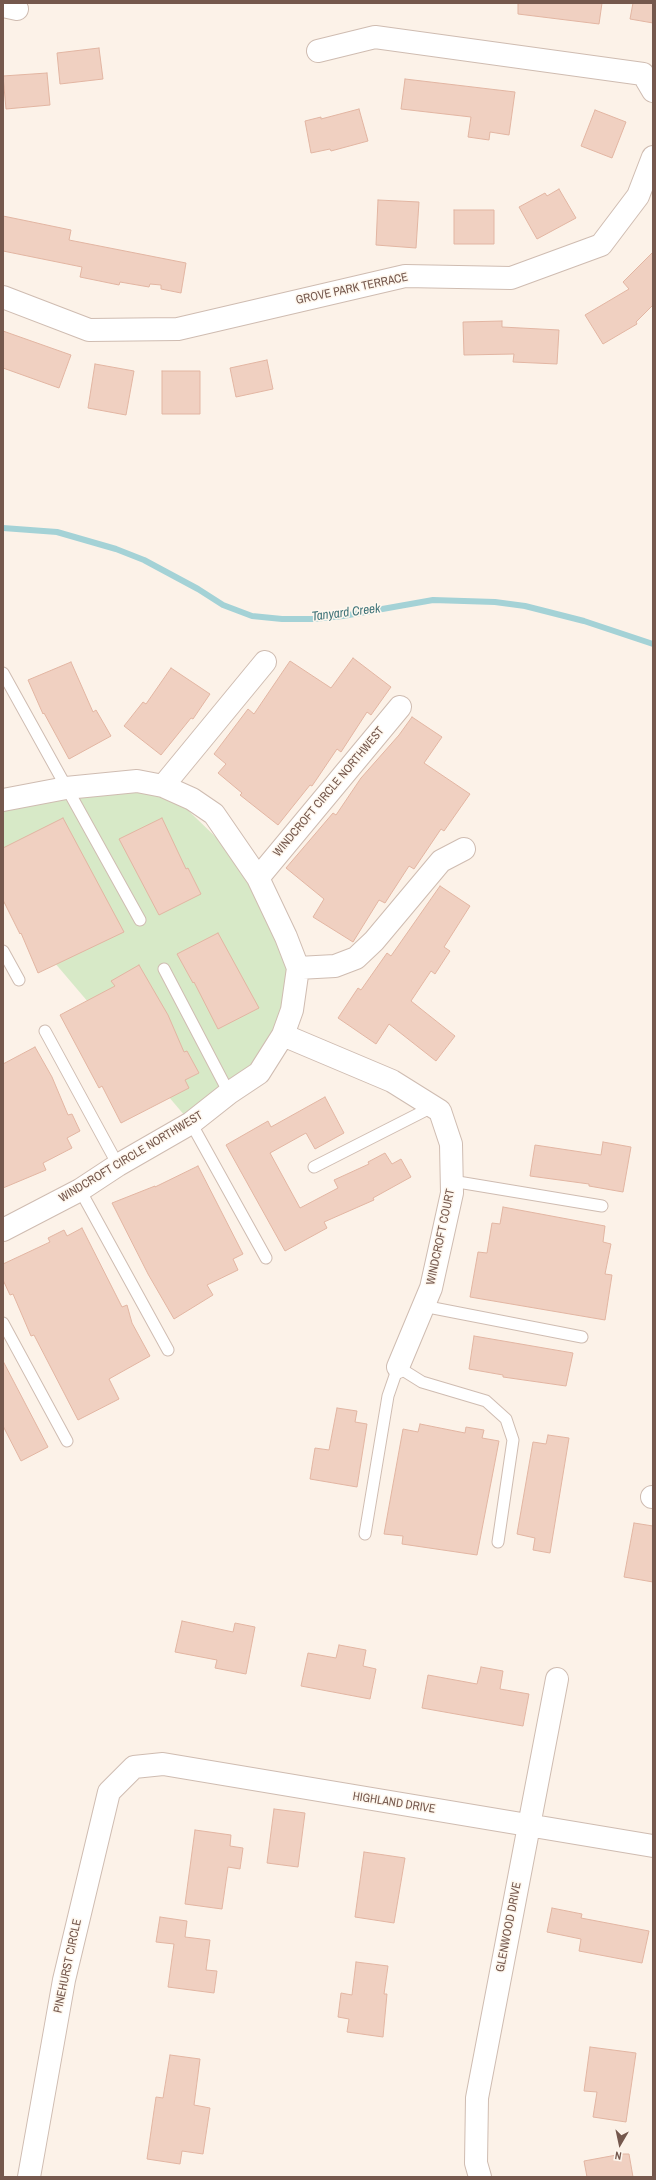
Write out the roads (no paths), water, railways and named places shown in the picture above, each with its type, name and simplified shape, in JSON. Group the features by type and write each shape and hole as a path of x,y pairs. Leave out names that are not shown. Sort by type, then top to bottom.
{"street":[{"path":"318,51 375,37 643,74 653,90"},
{"name":"GROVE PARK TERRACE","path":"3,297 88,330 178,329 405,276 511,278 601,245 638,196 653,157"},
{"path":"164,786 265,662"},
{"name":"WINDCROFT CIRCLE NORTHWEST","path":"258,878 400,707"},
{"name":"WINDCROFT CIRCLE NORTHWEST","path":"3,800 66,788 137,781 164,786 192,799 214,814 258,878 286,937 298,968 292,1010 283,1034 259,1073 229,1093 191,1123 118,1165 80,1190 3,1229"},
{"path":"298,968 335,966 356,958 374,942 441,861 464,849"},
{"name":"WINDCROFT COURT","path":"283,1034 392,1081 440,1111 451,1144 452,1193 431,1288 398,1367"},
{"name":"GLENWOOD DRIVE","path":"480,2177 476,2163 477,2098 557,1679"},
{"name":"HIGHLAND DRIVE","path":"134,1767 163,1764 653,1846"},
{"name":"PINEHURST CIRCLE","path":"29,2177 64,1980 109,1792 134,1767"}],"lane":[{"path":"3,673 140,920"},
{"path":"3,951 19,980"},
{"path":"164,969 229,1093"},
{"path":"45,1030 118,1165"},
{"path":"314,1167 434,1106"},
{"path":"191,1123 266,1258"},
{"path":"452,1181 602,1206"},
{"path":"80,1190 168,1350"},
{"path":"423,1306 582,1337"},
{"path":"3,1323 67,1441"},
{"path":"365,1534 388,1396 398,1367 422,1382 486,1401 506,1419 513,1440 498,1542"}],"waterway":[{"name":"Tanyard Creek","path":"3,528 57,532 116,549 144,560 198,589 223,605 252,616 282,619 313,619 343,616 433,600 495,602 525,606 584,621 653,644"}]}
